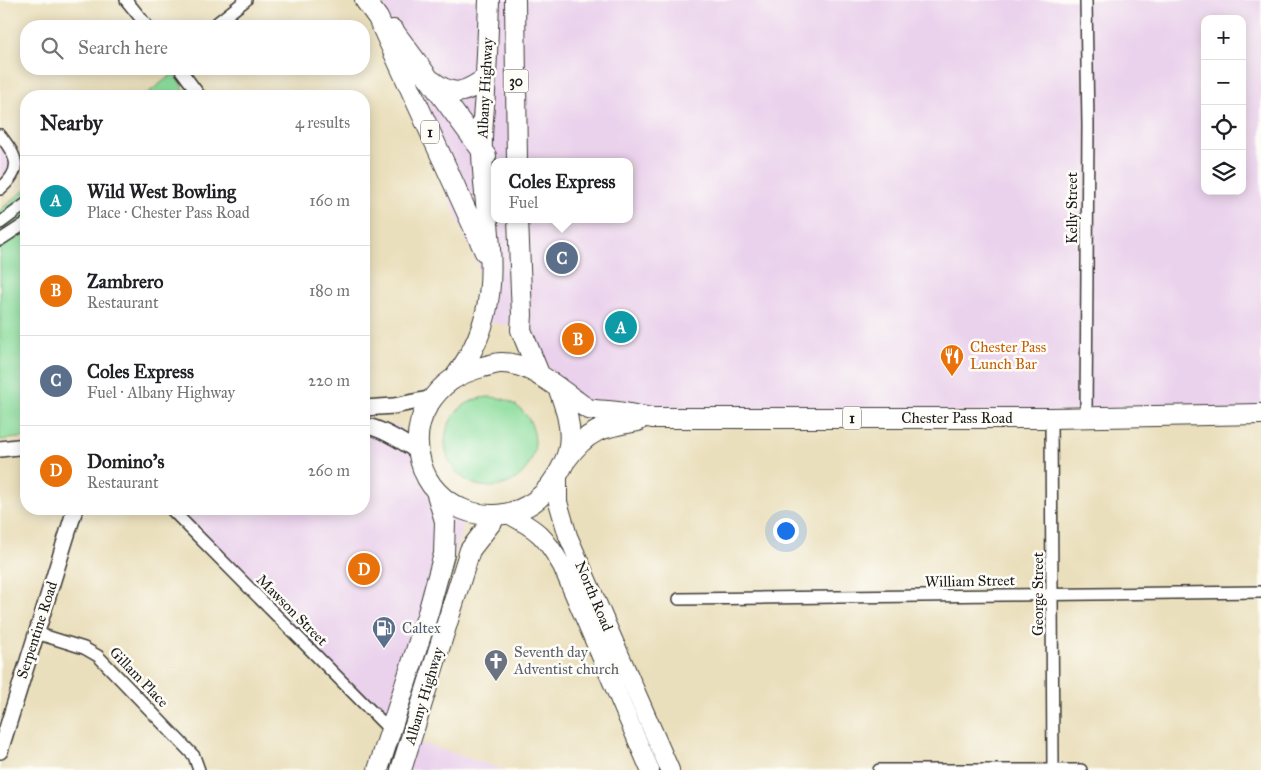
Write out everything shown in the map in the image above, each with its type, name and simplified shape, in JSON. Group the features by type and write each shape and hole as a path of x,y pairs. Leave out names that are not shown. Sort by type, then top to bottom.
{"highway":[{"name":"1","path":"365,0 381,26 491,265"},
{"name":"1","path":"372,0 425,75 488,158"},
{"name":"Albany Highway","path":"455,377 464,364 483,326 489,298 491,265 486,78 489,0"},
{"name":"Albany Highway","path":"515,0 517,158"},
{"path":"425,75 440,87 448,91 457,92 469,89 486,78"},
{"path":"518,223 522,315 520,330 540,376"},
{"name":"1","path":"500,362 522,366 558,387 568,420 570,445 562,467 550,487 538,500 524,508 502,515 474,514 444,498 436,491 424,473 418,452 418,428 422,415 433,398 455,377 500,362"},
{"name":"Chester Pass Road","path":"558,387 588,409 653,418 1051,418 1261,414"},
{"name":"Chester Pass Road","path":"562,467 577,445 593,432 609,426 653,418"},
{"name":"Albany Highway","path":"378,770 428,613 444,554 445,521 436,491"},
{"name":"Albany Highway","path":"401,770 470,550 502,515"}],"main road":[{"name":"North Road","path":"562,467 558,502 568,536 670,770"},
{"name":"North Road","path":"502,515 525,523 542,535 552,547 562,566 650,770"}],"street":[{"path":"126,0 142,20"},
{"path":"221,20 246,0"},
{"name":"Kelly Street","path":"1086,0 1088,126 1086,416"},
{"path":"184,75 196,90"},
{"path":"0,135 16,160 16,167 11,180 0,189"},
{"path":"0,223 20,208"},
{"path":"0,240 20,226"},
{"path":"370,408 394,406 433,398"},
{"name":"George Street","path":"1051,418 1053,769"},
{"path":"370,426 403,441 418,452"},
{"path":"0,449 20,447"},
{"name":"Serpentine Road","path":"0,751 4,723 36,633 73,515"},
{"name":"Mawson Street","path":"178,515 391,731"},
{"name":"William Street","path":"679,599 1261,592"},
{"name":"Gillam Place","path":"36,633 84,648 98,656 194,756 199,770"},
{"path":"879,770 1081,770"}],"shaded area":[{"path":"360,0 1261,0 1261,413 654,410 583,418 521,327 477,321 479,268 368,13"},
{"path":"0,142 8,152 13,167 5,179 0,173"},
{"path":"398,425 464,523 400,729 402,737 505,770 388,770 398,736 193,532 183,515 370,515 370,426"}],"green space":[{"path":"171,75 175,75 184,90 152,90"},
{"path":"20,194 20,438 0,440 0,210"},
{"path":"490,397 507,401 522,410 531,425 535,442 531,459 522,474 507,483 490,487 473,483 458,474 449,459 445,442 449,425 458,410 473,401"}],"place":[{"name":"Coles Express","path":"562,258"},
{"name":"Wild West Bowling","path":"621,327"},
{"name":"Zambrero","path":"578,339"},
{"name":"Chester Pass Lunch Bar","path":"952,377"},
{"name":"Domino's","path":"364,569"},
{"name":"Caltex","path":"384,649"},
{"name":"Seventh day Adventist church","path":"496,682"}]}
